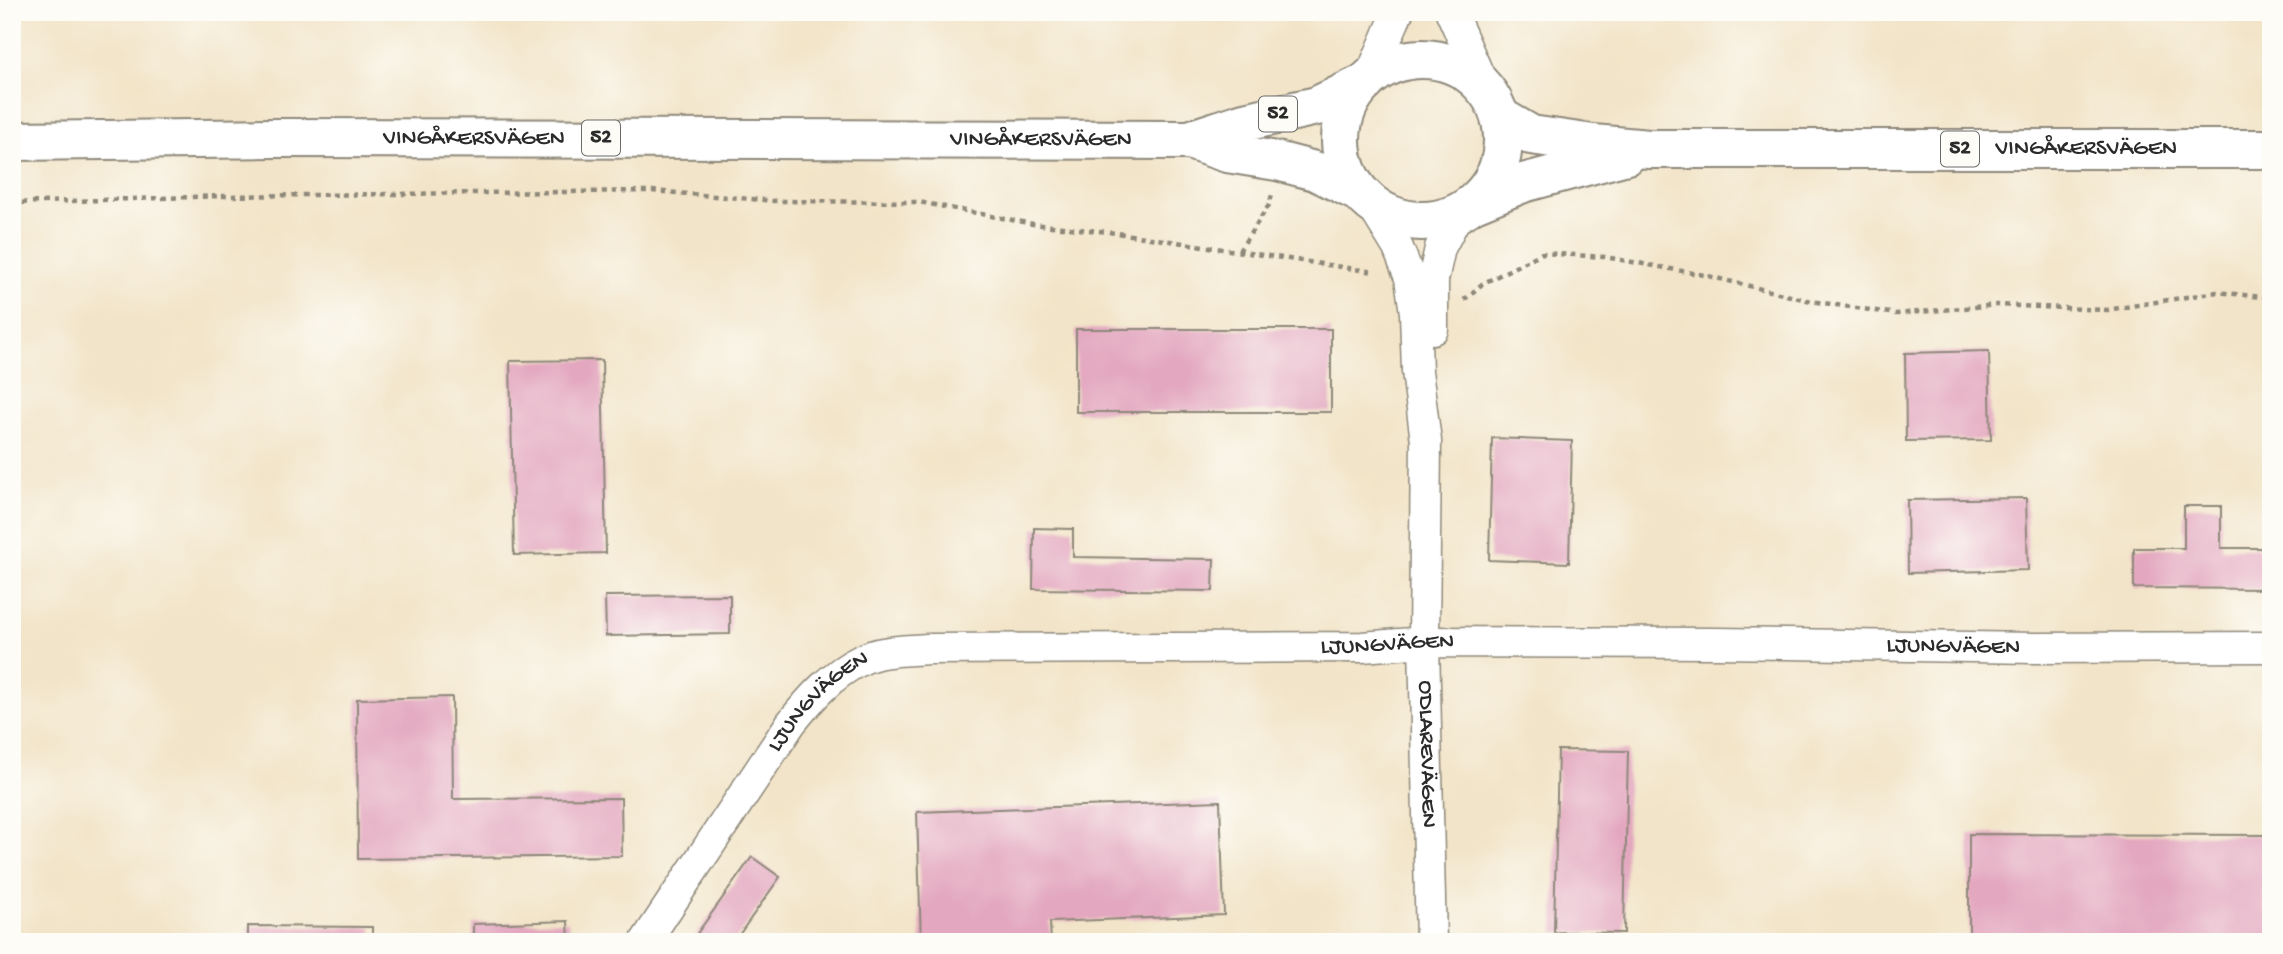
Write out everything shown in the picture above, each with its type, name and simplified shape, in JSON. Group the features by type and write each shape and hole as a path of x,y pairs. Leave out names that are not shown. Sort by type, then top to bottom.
{"main road":[{"name":"52","path":"1368,80 1398,62 1430,59 1461,68 1492,103"},
{"name":"VINGÅKERSVÄGEN","path":"12,141 279,138 1189,140 1244,122 1317,106 1368,80"},
{"path":"1363,195 1343,163 1340,132 1350,101 1368,80"},
{"name":"VINGÅKERSVÄGEN","path":"1492,103 1531,135 1593,145 1649,149 2271,149"},
{"path":"1467,206 1493,179 1503,149 1492,103"},
{"name":"VINGÅKERSVÄGEN","path":"1189,140 1227,153 1315,170 1363,195"},
{"name":"VINGÅKERSVÄGEN","path":"1467,206 1523,183 1649,149"},
{"name":"52","path":"1363,195 1383,212 1413,221 1445,219 1467,206"}],"street":[{"path":"1368,80 1398,12"},
{"path":"1451,12 1492,103"},
{"name":"ODLAREVÄGEN","path":"1363,195 1398,248 1410,278 1426,441"},
{"name":"ODLAREVÄGEN","path":"1431,942 1424,642 1426,441 1435,370 1433,280 1440,248 1467,206"},
{"name":"LJUNGVÄGEN","path":"645,942 791,723 813,695 838,674 862,659 890,652 927,649 1349,647 1424,642 2034,648 2271,647"}],"path":[{"path":"1239,251 1269,205 1274,188"},
{"path":"12,203 222,196 652,191 776,201 919,202 1033,224 1117,233 1379,273"},
{"path":"1432,313 1450,312 1482,284 1542,253 1605,257 1704,275 1811,301 1896,314 1997,305 2107,310 2217,292 2271,298"}],"building":[{"path":"1076,329 1331,329 1331,412 1076,412"},
{"path":"1989,351 1991,440 1906,441 1905,353"},
{"path":"602,360 606,553 514,555 510,361"},
{"path":"1492,438 1572,441 1569,563 1489,560"},
{"path":"2026,498 2028,570 1908,573 1907,500"},
{"path":"2184,506 2221,506 2221,548 2271,548 2271,589 2134,588 2134,548 2184,548"},
{"path":"1034,528 1073,529 1073,557 1214,559 1213,591 1033,589"},
{"path":"730,595 730,634 606,636 605,596"},
{"path":"452,697 453,799 621,798 622,856 358,859 357,699"},
{"path":"1558,750 1628,751 1624,933 1554,932"},
{"path":"1220,801 1224,915 1050,922 1051,942 921,942 917,812"},
{"path":"1969,834 2271,835 2271,942 1969,942"},
{"path":"752,857 780,877 734,942 691,942"},
{"path":"568,921 569,942 473,942 473,924"},
{"path":"248,926 372,927 372,942 248,942"}]}
